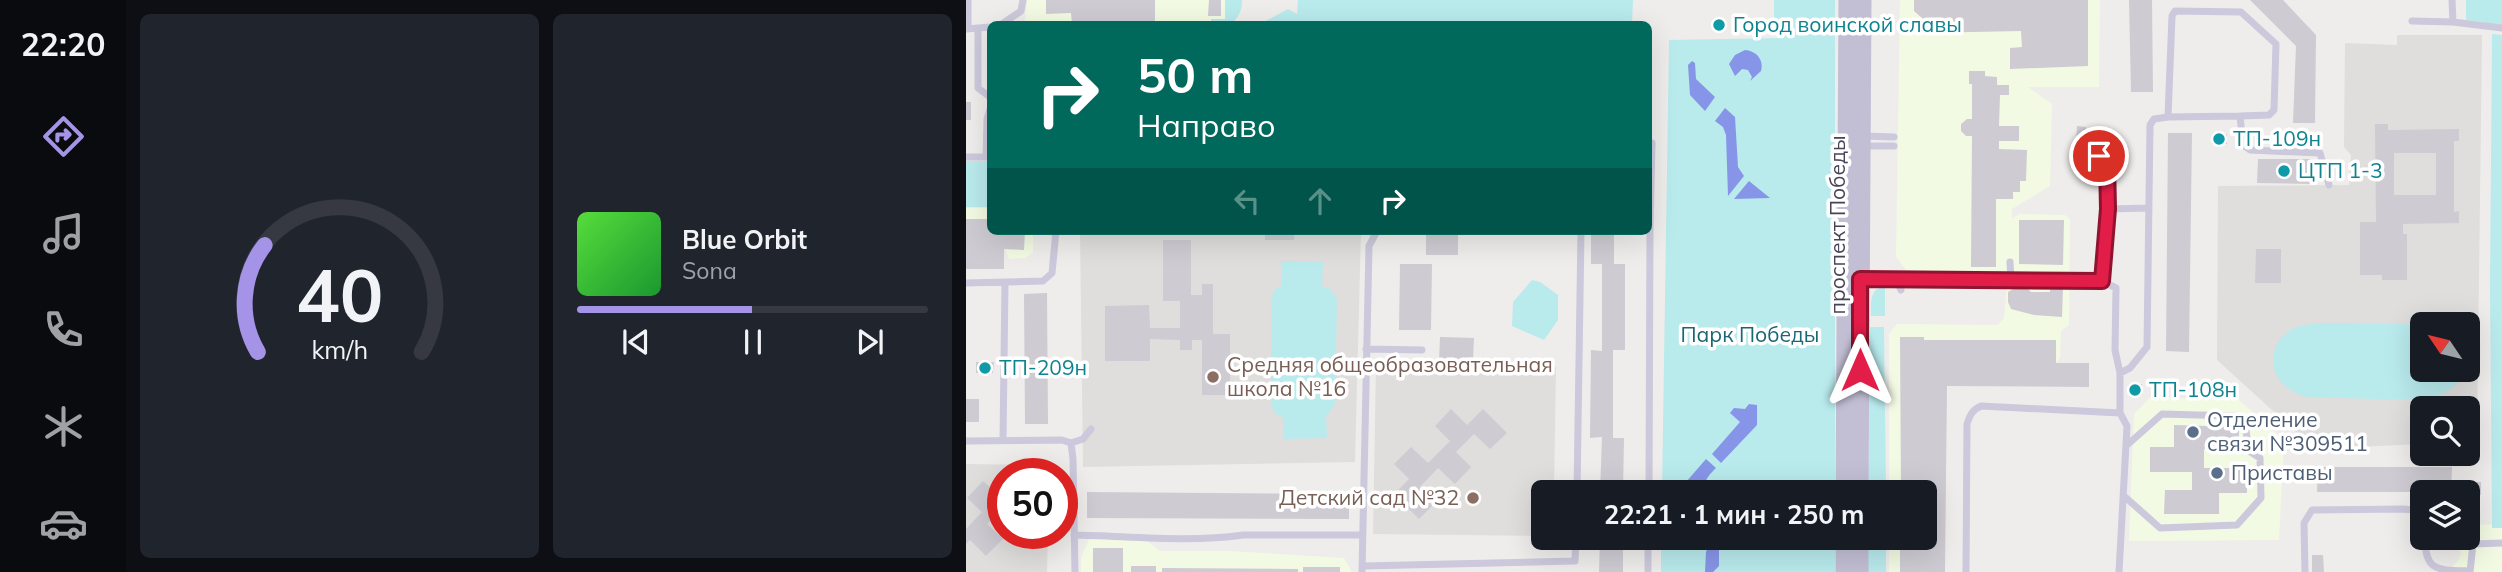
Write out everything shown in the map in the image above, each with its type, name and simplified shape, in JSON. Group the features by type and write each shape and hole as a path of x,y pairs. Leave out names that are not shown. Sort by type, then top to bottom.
{"main road":[{"name":"проспект Победы","path":"1845,480 1848,0"},
{"name":"проспект Победы","path":"1859,480 1862,0"},
{"path":"1845,550 1845,572"},
{"path":"1859,550 1859,572"}],"lane":[{"path":"968,0 967,29 987,28"},
{"path":"1006,21 1021,11 1023,0"},
{"path":"2452,0 2453,22"},
{"path":"2120,373 2130,368 2147,347 2150,125 2154,119 2168,117 2269,114 2274,110 2276,44 2241,12 2175,11 2172,16 2168,117"},
{"path":"2412,21 2453,22 2502,28"},
{"path":"978,29 978,88 987,95"},
{"path":"2240,116 2243,145 2250,150 2320,153 2329,185"},
{"path":"966,157 986,157 987,119"},
{"path":"1861,141 1894,137"},
{"path":"1861,141 1894,146"},
{"path":"2087,153 2099,156 2107,163 2108,209 2102,281"},
{"path":"2108,209 2149,208"},
{"path":"966,283 1043,281 1052,273 1056,235"},
{"path":"1375,235 1369,246 1363,569 1575,561 1575,550"},
{"path":"1577,480 1581,235"},
{"path":"1649,235 1649,480"},
{"path":"2010,262 2011,280"},
{"path":"1860,279 2102,281 2116,288 2115,350 2120,373 2120,413 2127,426 2119,572"},
{"path":"1896,279 1902,290"},
{"path":"1992,290 1993,281"},
{"path":"1003,440 1005,283"},
{"path":"1366,349 1422,350"},
{"path":"1966,572 1967,424 1975,408 1981,406 2120,413"},
{"path":"2124,496 2160,528 2236,525 2262,498 2260,458 2249,451 2245,424 2235,416 2162,414 2126,446"},
{"path":"966,441 1062,440 1071,443 1083,439 1091,429"},
{"path":"1071,443 1073,458"},
{"path":"1364,491 1374,491"},
{"path":"2305,572 2304,523 2312,510 2410,510"},
{"path":"1078,535 1170,538 1362,535"},
{"path":"2425,550 2428,564 2437,570 2470,571 2473,544 2502,543"},
{"path":"1074,549 1075,572"},
{"path":"1648,550 1648,572"}],"shaded area":[{"path":"1027,0 1225,0 1225,21 1025,21"},
{"path":"1900,0 2100,0 2099,87 2028,87 2052,104 2050,186 2012,209 2012,218 2020,214 2065,215 2070,219 2069,325 2061,331 2060,358 2051,368 1927,365 1926,480 1889,480 1889,334 1897,324 1998,325 2004,318 2008,274 1906,270 1896,257"},
{"path":"2397,35 2482,35 2479,312 2410,312 2410,382 2478,382 2478,396 2410,396 2410,445 2315,449 2217,360 2218,186 2349,185 2351,155 2344,147 2345,43 2397,45"},
{"path":"966,208 987,208 987,235 1033,235 1033,252 1026,258 1009,259 1004,246 966,246"},
{"path":"1080,235 1361,235 1355,462 1083,467"},
{"path":"1376,365 1556,367 1554,480 1531,480 1531,536 1373,534"},
{"path":"2150,398 2238,399 2284,440 2279,540 2129,541 2134,414"},
{"path":"966,464 987,464 987,549 1048,549 1047,572 966,572"},
{"path":"2502,524 2502,572 2448,572 2460,558 2460,550 2480,550 2480,525"},
{"path":"1089,539 1146,540 1160,551 1230,551 1344,558 1352,572 1081,572 1081,557"},
{"path":"1889,550 1926,550 1926,572 1889,572"}],"green space":[{"path":"1225,0 1242,0 1241,11 1234,21 1211,21 1225,19"},
{"path":"1298,0 1633,0 1632,21 1266,21 1288,9 1297,14"},
{"name":"Парк Победы","path":"1774,0 1835,0 1835,480 1662,480 1669,40 1779,38 1774,30"},
{"path":"2466,0 2502,0 2502,25 2485,25 2485,22 2466,20"},
{"path":"2492,34 2502,35 2502,528 2492,528"},
{"path":"966,161 987,161 987,207 966,207"},
{"path":"1281,261 1323,262 1322,286 1330,289 1337,299 1335,404 1326,417 1327,438 1284,439 1283,418 1275,413 1271,406 1271,298 1274,290 1281,286"},
{"path":"1532,280 1540,282 1558,295 1558,320 1544,340 1512,326 1513,302"},
{"path":"1885,286 1885,316 1871,316 1874,293"},
{"path":"2316,323 2410,324 2410,382 2458,382 2444,393 2410,396 2410,398 2307,397 2287,388 2280,381 2273,363 2274,353 2285,334 2299,326"},
{"path":"1870,327 1884,327 1886,480 1868,480"},
{"path":"1661,550 1835,550 1835,572 1661,572"},
{"path":"1868,550 1886,550 1886,572 1868,572"}],"water":[{"path":"1745,50 1756,54 1761,63 1761,71 1750,81 1752,77 1748,70 1742,69 1735,76 1729,64 1735,55"},
{"path":"1692,61 1695,63 1696,79 1715,97 1705,111 1690,95 1688,65"},
{"path":"1725,108 1735,117 1738,167 1744,176 1728,196 1726,135 1723,127 1715,121"},
{"path":"1749,181 1770,198 1734,199"},
{"path":"1749,404 1757,405 1757,425 1721,463 1712,454 1740,422 1730,413 1734,408 1745,409"},
{"path":"1706,459 1716,468 1707,480 1688,480"},
{"path":"1719,550 1719,566 1713,572 1705,572 1706,552"}],"building":[{"path":"1046,0 1155,0 1155,21 1072,21 1071,13 1046,14"},
{"path":"1209,0 1221,0 1221,16 1208,16"},
{"path":"1914,0 2088,0 2088,66 2010,69 2010,48 2022,47 2021,31 1924,33 1923,19 1914,11"},
{"path":"2129,0 2152,0 2153,92 2131,92"},
{"path":"2250,0 2283,0 2316,35 2315,123 2293,123 2296,46"},
{"path":"1969,71 1985,71 1985,76 1997,77 1997,85 2009,85 2009,95 2000,95 1999,126 2019,126 2019,141 1999,141 1999,149 2027,150 2026,181 2020,181 2020,192 2013,192 2013,199 1996,199 1996,267 1971,267 1972,136 1966,136 1961,131 1961,124 1972,119 1972,84 1969,84"},
{"path":"966,102 971,102 971,120 966,120"},
{"path":"2375,124 2388,124 2388,130 2459,129 2459,141 2454,141 2454,212 2459,211 2459,223 2403,224 2403,234 2407,234 2407,280 2382,280 2382,275 2360,275 2360,222 2376,222","holes":["2394,153 2436,153 2436,195 2394,195"]},
{"path":"2077,126 2086,127 2086,144 2076,144"},
{"path":"2168,133 2192,133 2189,352 2166,351"},
{"name":"ТП-109н","path":"2212,134 2227,134 2227,144 2212,144"},
{"name":"ЦТП 1-3","path":"2258,159 2311,159 2311,184 2257,183"},
{"path":"966,219 987,219 987,235 1025,235 1024,250 1004,249 1004,269 966,269"},
{"path":"2019,220 2064,220 2063,265 2019,264"},
{"path":"1265,235 1295,235 1294,240 1265,240"},
{"path":"1426,235 1458,235 1458,255 1426,255"},
{"path":"1591,235 1614,235 1614,264 1625,264 1625,350 1613,350 1613,438 1624,438 1623,480 1600,480 1602,437 1590,438 1591,350 1602,351 1602,264 1591,264"},
{"path":"1163,240 1191,240 1191,295 1202,295 1202,284 1213,284 1213,334 1230,334 1230,395 1202,395 1202,340 1192,340 1192,350 1180,350 1180,340 1150,339 1150,361 1105,361 1105,306 1149,305 1150,328 1180,328 1180,301 1163,301"},
{"path":"2256,249 2281,249 2281,283 2255,283"},
{"path":"1400,264 1432,264 1431,330 1399,330"},
{"path":"2016,287 2031,292 2050,292 2050,287 2063,287 2062,317 2034,315 2011,309 2008,292"},
{"path":"1047,293 1048,424 1025,424 1024,294"},
{"path":"1440,337 1474,338 1473,361 1439,361"},
{"path":"1900,337 1924,337 1924,340 2056,340 2056,363 2089,363 2089,387 1947,386 1945,572 1900,572 1900,550 1937,550 1937,480 1901,480"},
{"name":"ТП-209н","path":"976,362 994,362 993,373 976,373"},
{"name":"ТП-108н","path":"2142,384 2142,395 2128,394 2128,385"},
{"path":"966,399 979,399 979,422 966,422"},
{"path":"1451,409 1467,425 1483,409 1507,433 1490,449 1474,434 1456,452 1471,467 1455,484 1438,468 1420,487 1436,502 1419,519 1394,494 1409,479 1394,464 1411,447 1428,463 1450,441 1435,426"},
{"path":"2174,425 2239,427 2239,446 2231,446 2231,450 2204,449 2204,468 2247,468 2247,493 2219,493 2219,514 2164,514 2165,490 2192,490 2192,472 2150,472 2150,447 2174,447"},
{"path":"2318,467 2452,467 2451,480 2410,480 2410,492 2317,492"},
{"path":"983,481 987,485 987,549 993,549 986,556 970,540 966,544 966,529 982,512 967,498"},
{"path":"1087,492 1349,494 1349,519 1087,518"},
{"path":"1093,548 1123,548 1123,572 1093,572"},
{"path":"1600,550 1623,550 1623,572 1599,572"},
{"path":"2312,555 2323,555 2324,572 2312,572"},
{"path":"1131,566 1156,566 1156,572 1131,572"},
{"path":"1303,567 1340,567 1340,572 1303,572"},
{"path":"1162,568 1298,569 1298,572 1162,572"}],"place":[{"name":"Город воинской славы","path":"1719,25"},
{"name":"ТП-109н","path":"2219,139"},
{"name":"ЦТП 1-3","path":"2284,171"},
{"name":"ТП-209н","path":"985,368"},
{"name":"Средняя общеобразовательная школа №16","path":"1213,377"},
{"name":"ТП-108н","path":"2135,390"},
{"name":"Отделение связи №309511","path":"2193,432"},
{"name":"Приставы","path":"2217,473"},
{"name":"Детский сад №32","path":"1473,498"}],"route":[{"path":"1860,370 1860,279 2102,281 2108,209 2107,163 2099,156"}]}
